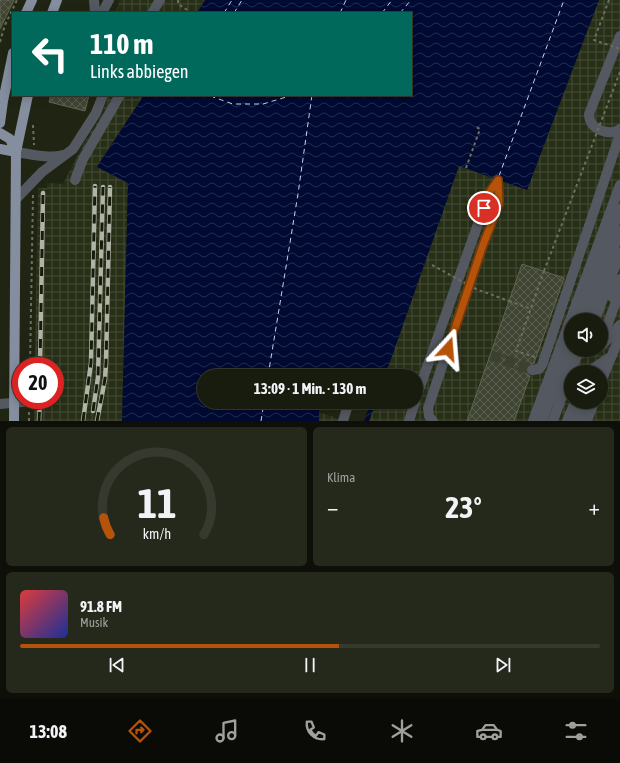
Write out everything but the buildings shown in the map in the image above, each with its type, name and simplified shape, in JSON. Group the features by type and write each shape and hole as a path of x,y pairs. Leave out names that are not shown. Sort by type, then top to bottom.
{"main road":[{"path":"26,12 32,0"},
{"path":"52,12 57,0"},
{"path":"0,124 12,58"},
{"path":"14,357 16,152 28,96"},
{"path":"0,133 10,139 16,152"},
{"path":"0,149 16,152"},
{"path":"14,409 14,421"}],"lane":[{"path":"97,7 109,0"},
{"path":"153,12 160,0"},
{"path":"620,36 589,114 590,120 595,127 612,133 620,129"},
{"path":"16,199 33,180 66,154 76,144 96,113 103,96"},
{"path":"75,180 83,159 119,96"},
{"path":"586,313 620,134"},
{"path":"16,152 55,157 66,154"},
{"path":"423,378 489,193 498,180 499,204 483,245 428,408 429,416 433,421"},
{"path":"589,313 620,185"},
{"path":"576,313 620,197"},
{"path":"581,313 620,209"},
{"path":"585,313 620,220"},
{"path":"589,313 620,231"},
{"path":"593,313 620,242"},
{"path":"598,313 620,253"},
{"path":"602,313 620,264"},
{"path":"607,313 620,279"},
{"path":"605,313 620,291"},
{"path":"608,319 620,305"},
{"path":"608,332 620,324"},
{"path":"608,365 620,336"},
{"path":"598,365 612,356"},
{"path":"604,365 612,356"},
{"path":"532,370 541,368 567,357"},
{"path":"542,421 561,371 574,357"},
{"path":"533,421 576,357"},
{"path":"553,421 577,357"},
{"path":"0,404 12,402"},
{"path":"343,420 347,409"},
{"path":"408,421 412,409"},
{"path":"567,421 572,409"},
{"path":"577,421 581,409"},
{"path":"587,421 591,409"}],"path":[{"path":"0,42 5,25 18,0"},
{"path":"178,0 178,4 190,12"},
{"path":"609,0 594,40 620,49"},
{"path":"564,352 516,351 544,271 620,72"},
{"path":"33,124 34,155"},
{"path":"466,168 480,129 476,127"},
{"path":"30,357 33,180"},
{"path":"432,265 476,289 531,309"}],"shaded area":[{"path":"0,0 16,0 5,23 0,40"},
{"path":"120,0 205,0 198,12 115,12"},
{"path":"599,0 620,0 620,421 369,421 373,409 423,409 423,369 387,369 459,165 527,190"},
{"path":"109,96 143,96 97,166 128,183 122,421 34,421 34,409 64,409 64,357 35,357 38,188 47,188 47,183 63,184 84,143 101,116"},
{"path":"319,412 347,421 319,421"}],"water":[{"path":"205,0 599,0 527,190 459,166 387,369 197,369 197,409 373,409 369,421 347,421 319,412 319,421 122,421 128,183 97,167 143,96 412,96 412,12 198,12"}],"pier":[{"path":"320,409 368,409 364,421 347,421 319,412"}],"ferry route":[{"path":"225,12 232,0"},
{"path":"235,12 242,0"},
{"path":"340,12 346,0"},
{"path":"383,12 392,0"},
{"path":"401,12 411,0"},
{"path":"499,176 564,0"},
{"path":"212,96 233,104 263,104 290,96"},
{"path":"269,369 298,194 312,96"},
{"path":"261,421 263,409"}],"tunnel":[{"path":"491,355 532,370"}],"railway":[{"path":"83,421 91,363 95,186"},
{"path":"93,411 98,377 103,187"},
{"path":"97,421 105,379 106,363 110,187"},
{"path":"40,357 43,193"},
{"path":"39,421 40,409"}],"route":[{"path":"448,349 483,245 499,204 498,180 489,193 484,208"}]}
